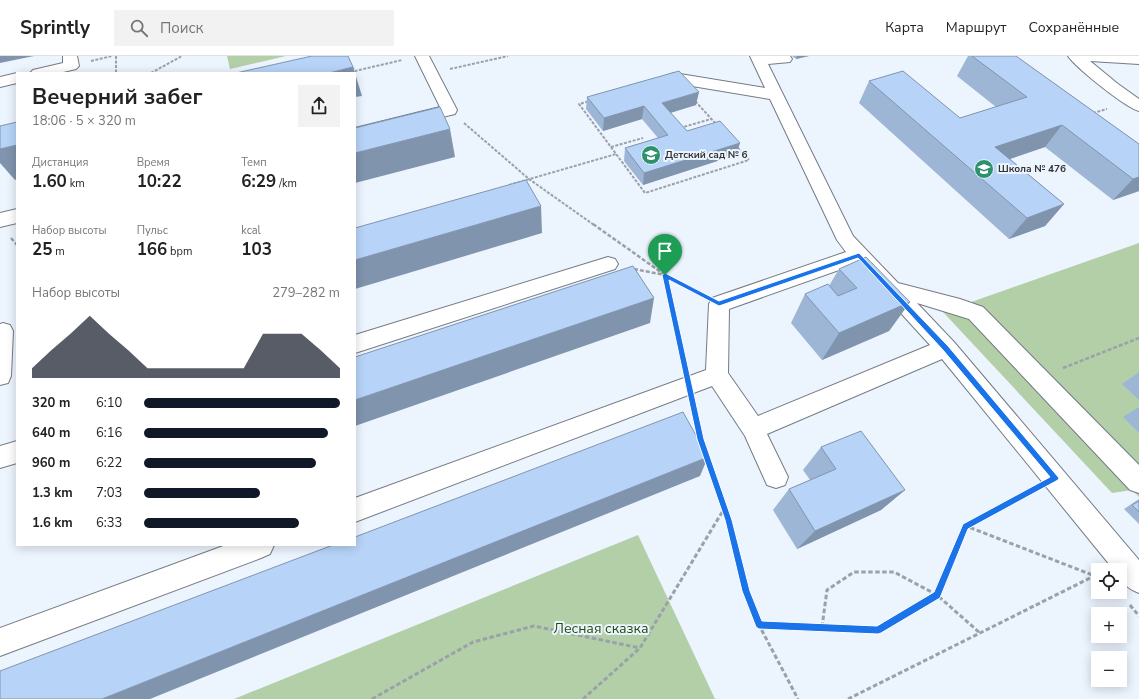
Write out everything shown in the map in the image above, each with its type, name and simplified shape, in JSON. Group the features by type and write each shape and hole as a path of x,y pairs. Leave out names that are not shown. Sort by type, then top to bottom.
{"lane":[{"path":"356,133 449,110 422,56"},
{"path":"1075,56 1112,87 1136,103"},
{"path":"1087,56 1139,60"},
{"path":"785,59 758,58 846,240 946,348 1139,580"},
{"path":"42,72 65,66"},
{"path":"1,85 16,78"},
{"path":"674,78 776,95"},
{"path":"0,220 16,216"},
{"path":"776,477 753,429 717,375 719,304 859,255"},
{"path":"356,344 608,264"},
{"path":"889,288 960,306 976,313 1139,482"},
{"path":"0,376 7,330"},
{"path":"753,429 946,348"},
{"path":"356,510 717,375"},
{"path":"0,457 16,452"},
{"path":"0,642 258,546"}],"path":[{"path":"116,56 116,72"},
{"path":"154,72 182,56"},
{"path":"352,65 355,70 422,56"},
{"path":"431,74 508,56"},
{"path":"674,78 711,119 749,160 645,193 579,104 674,78"},
{"path":"1091,114 1136,103"},
{"path":"449,110 529,179 665,275 719,304"},
{"path":"680,128 711,119"},
{"path":"611,147 643,138"},
{"path":"509,185 616,154"},
{"path":"608,264 665,275"},
{"path":"665,275 700,439 724,509 746,591 759,625 798,699"},
{"path":"1039,378 1139,338"},
{"path":"759,625 878,630 937,595 966,526 1055,478"},
{"path":"583,699 640,648 724,509"},
{"path":"966,526 1091,573"},
{"path":"822,627 828,590 854,572 894,572 937,595 980,633"},
{"path":"848,699 1091,578"},
{"path":"372,699 473,642 534,626 640,648"}],"green space":[{"path":"227,56 286,56 230,69"},
{"path":"1139,243 1139,497 1132,490 1112,493 943,312"},
{"name":"Лесная сказка","path":"638,535 715,699 234,699"}],"building":[{"path":"312,56 348,56 353,67 333,72 240,72"},
{"path":"972,56 1016,56 1139,144 1139,177 1133,179 1062,125 995,147 1064,204 1027,218 869,81 903,71 960,118 1027,97"},
{"path":"679,71 699,92 662,103 687,131 720,121 740,143 644,173 625,148 668,135 644,106 604,118 587,97"},
{"path":"440,107 450,129 356,153 356,128"},
{"path":"16,122 16,145 0,149 0,126"},
{"path":"526,180 541,206 356,260 356,228"},
{"path":"866,257 910,302 839,333 805,294 828,284 838,296 857,288 839,269"},
{"path":"633,266 654,298 356,400 356,357"},
{"path":"683,412 708,457 102,699 0,699 0,671 330,546 356,546 356,537"},
{"path":"861,431 905,490 815,531 789,489 836,469 821,447"},
{"path":"1139,501 1139,512 1132,505"}],"place":[{"name":"Детский сад № 6","path":"651,155"},
{"name":"Школа № 476","path":"984,169"}],"route":[{"path":"859,255 946,348 1055,478 966,526 937,595 878,630 759,625 746,591 728,520 700,439 665,275 719,304 859,255"}]}
